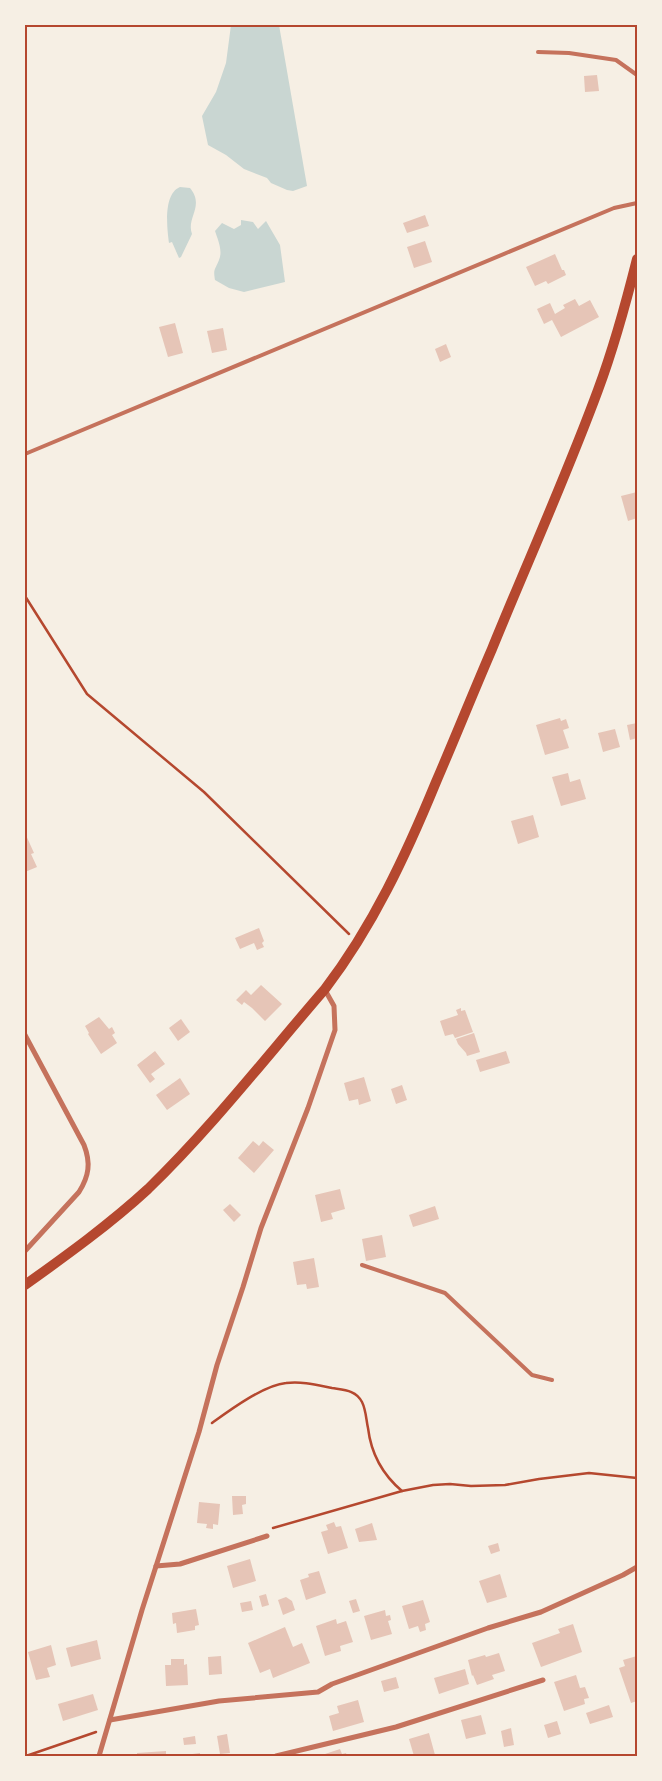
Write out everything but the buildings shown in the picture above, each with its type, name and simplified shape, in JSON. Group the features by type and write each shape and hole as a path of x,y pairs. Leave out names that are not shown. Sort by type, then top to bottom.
{"main road":[{"path":"25,1285 102,1228 147,1189 220,1111 325,989 375,913 396,875 426,806 570,462 606,366 637,259"}],"street":[{"path":"99,1756 156,1566 199,1432 217,1365 261,1228 308,1108 335,1030 334,1006 325,989"},
{"path":"25,1034 84,1145 88,1156 89,1170 85,1183 79,1192 25,1251"},
{"path":"156,1566 180,1564 266,1533"},
{"path":"110,1720 218,1700 318,1692 332,1684 488,1628 541,1612 637,1567"},
{"path":"276,1756 396,1727 543,1680"}],"lane":[{"path":"538,52 569,53 616,60 637,75"},
{"path":"25,454 614,208 637,203"},
{"path":"362,1265 445,1293 532,1375 552,1380"}],"path":[{"path":"25,596 87,694 204,792 357,942"},
{"path":"199,1432 235,1407 263,1391 285,1383 306,1383 353,1392 361,1400 364,1407 370,1439 381,1467 391,1481 402,1491"},
{"path":"266,1533 402,1491 450,1484 471,1486 505,1485 589,1473 637,1478"},
{"path":"26,1756 108,1728"}],"shaded area":[{"path":"231,25 279,25 307,186 293,191 287,190 271,183 267,178 244,169 226,155 208,145 202,116 216,92 226,63"},
{"path":"180,187 190,188 194,194 196,206 191,223 192,234 179,258 172,242 169,243 167,212 171,197"},
{"path":"241,220 253,222 258,229 266,221 280,245 285,282 244,292 229,288 215,280 214,271 219,260 220,246 215,231 222,223 234,229 241,225"}]}
